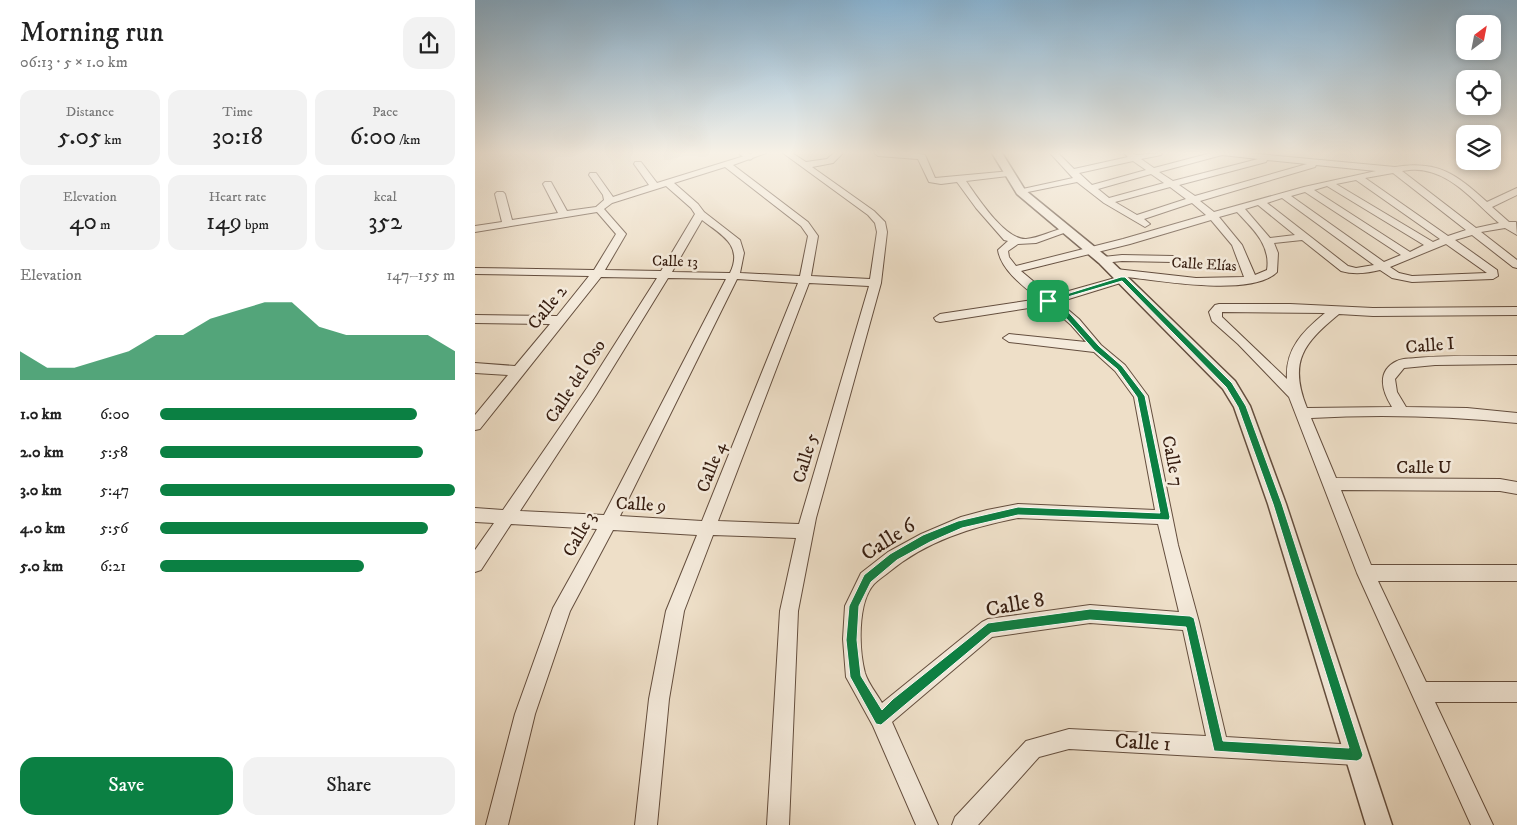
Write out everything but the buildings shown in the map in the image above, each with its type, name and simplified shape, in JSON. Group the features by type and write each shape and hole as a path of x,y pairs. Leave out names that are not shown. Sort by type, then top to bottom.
{"street":[{"path":"552,192 564,215"},
{"path":"604,205 608,195 605,192"},
{"path":"475,229 564,215 604,205 640,192"},
{"name":"Calle 3","path":"497,825 525,714 562,608 609,522 734,276 739,260 735,242 700,214 695,206 678,192"},
{"name":"Calle 4","path":"646,825 659,699 675,612 805,279 813,236 805,224 763,192"},
{"name":"Calle 5","path":"778,825 789,611 805,531 875,283 882,232 879,222 871,213 841,192"},
{"path":"969,192 1003,235 1015,240 1031,241 1067,230"},
{"path":"1021,192 1120,275 1229,385 1242,406 1277,504 1379,825"},
{"path":"1095,192 1107,201 1138,218 1157,233"},
{"path":"1107,201 1142,192"},
{"path":"1180,192 1212,216 1229,234 1237,246 1251,281"},
{"path":"1138,218 1221,192"},
{"path":"1013,270 1098,255 1157,233 1298,192"},
{"path":"1311,192 1409,256"},
{"path":"1342,192 1433,246"},
{"path":"1285,195 1396,276 1412,279 1491,277 1493,272 1379,192"},
{"path":"1423,192 1517,265"},
{"path":"1468,192 1505,225 1517,232"},
{"path":"1486,206 1516,192"},
{"path":"500,194 508,224"},
{"path":"1260,202 1351,272 1381,266 1448,239 1505,225 1517,224"},
{"name":"Calle 2","path":"475,425 597,274 621,234 604,205"},
{"name":"Calle Elías","path":"1120,275 1193,280 1251,281 1272,272 1275,257 1267,241 1239,208"},
{"name":"Calle del Oso","path":"475,564 665,276 700,214"},
{"path":"1267,241 1304,237"},
{"name":"Calle 7","path":"1015,240 1003,250 1003,257 1013,270 1075,322 1097,348 1120,368 1141,396 1170,545 1190,622 1218,746"},
{"path":"1098,255 1122,258 1173,259"},
{"name":"Calle 13","path":"475,271 734,276 875,283"},
{"path":"940,318 1048,301 1120,275"},
{"path":"1295,395 1242,341 1216,318 1215,312 1219,308 1290,308 1335,311 1517,311"},
{"path":"1335,311 1313,330 1298,349 1293,360 1295,395 1366,573 1482,825"},
{"path":"475,319 559,320"},
{"path":"1009,338 1097,348"},
{"name":"Calle I","path":"1402,412 1390,393 1388,379 1392,372 1401,364 1435,361 1517,360"},
{"path":"475,368 518,371"},
{"path":"1302,414 1343,411 1467,413 1517,418"},
{"name":"Calle U","path":"1331,484 1500,486 1517,488"},
{"name":"Calle 6","path":"927,825 881,720 856,677 852,640 854,606 867,579 894,557 927,538 961,524 1018,511 1165,517"},
{"name":"Calle 9","path":"475,515 707,528 805,531"},
{"path":"1366,573 1517,573"},
{"name":"Calle 8","path":"881,720 897,703 988,628 1090,614 1190,622"},
{"path":"1421,692 1517,692"},
{"name":"Calle 1","path":"963,825 1033,748 1069,739 1357,755"}],"route":[{"path":"1123,278 1229,385 1242,406 1255,447 1277,504 1357,755 1218,746 1190,622 1090,614 988,628 897,703 881,720 856,677 852,640 854,606 867,579 894,557 927,538 961,524 1018,511 1165,517 1141,396 1120,368 1097,348 1075,322 1060,308 1048,301 1123,278"}]}
